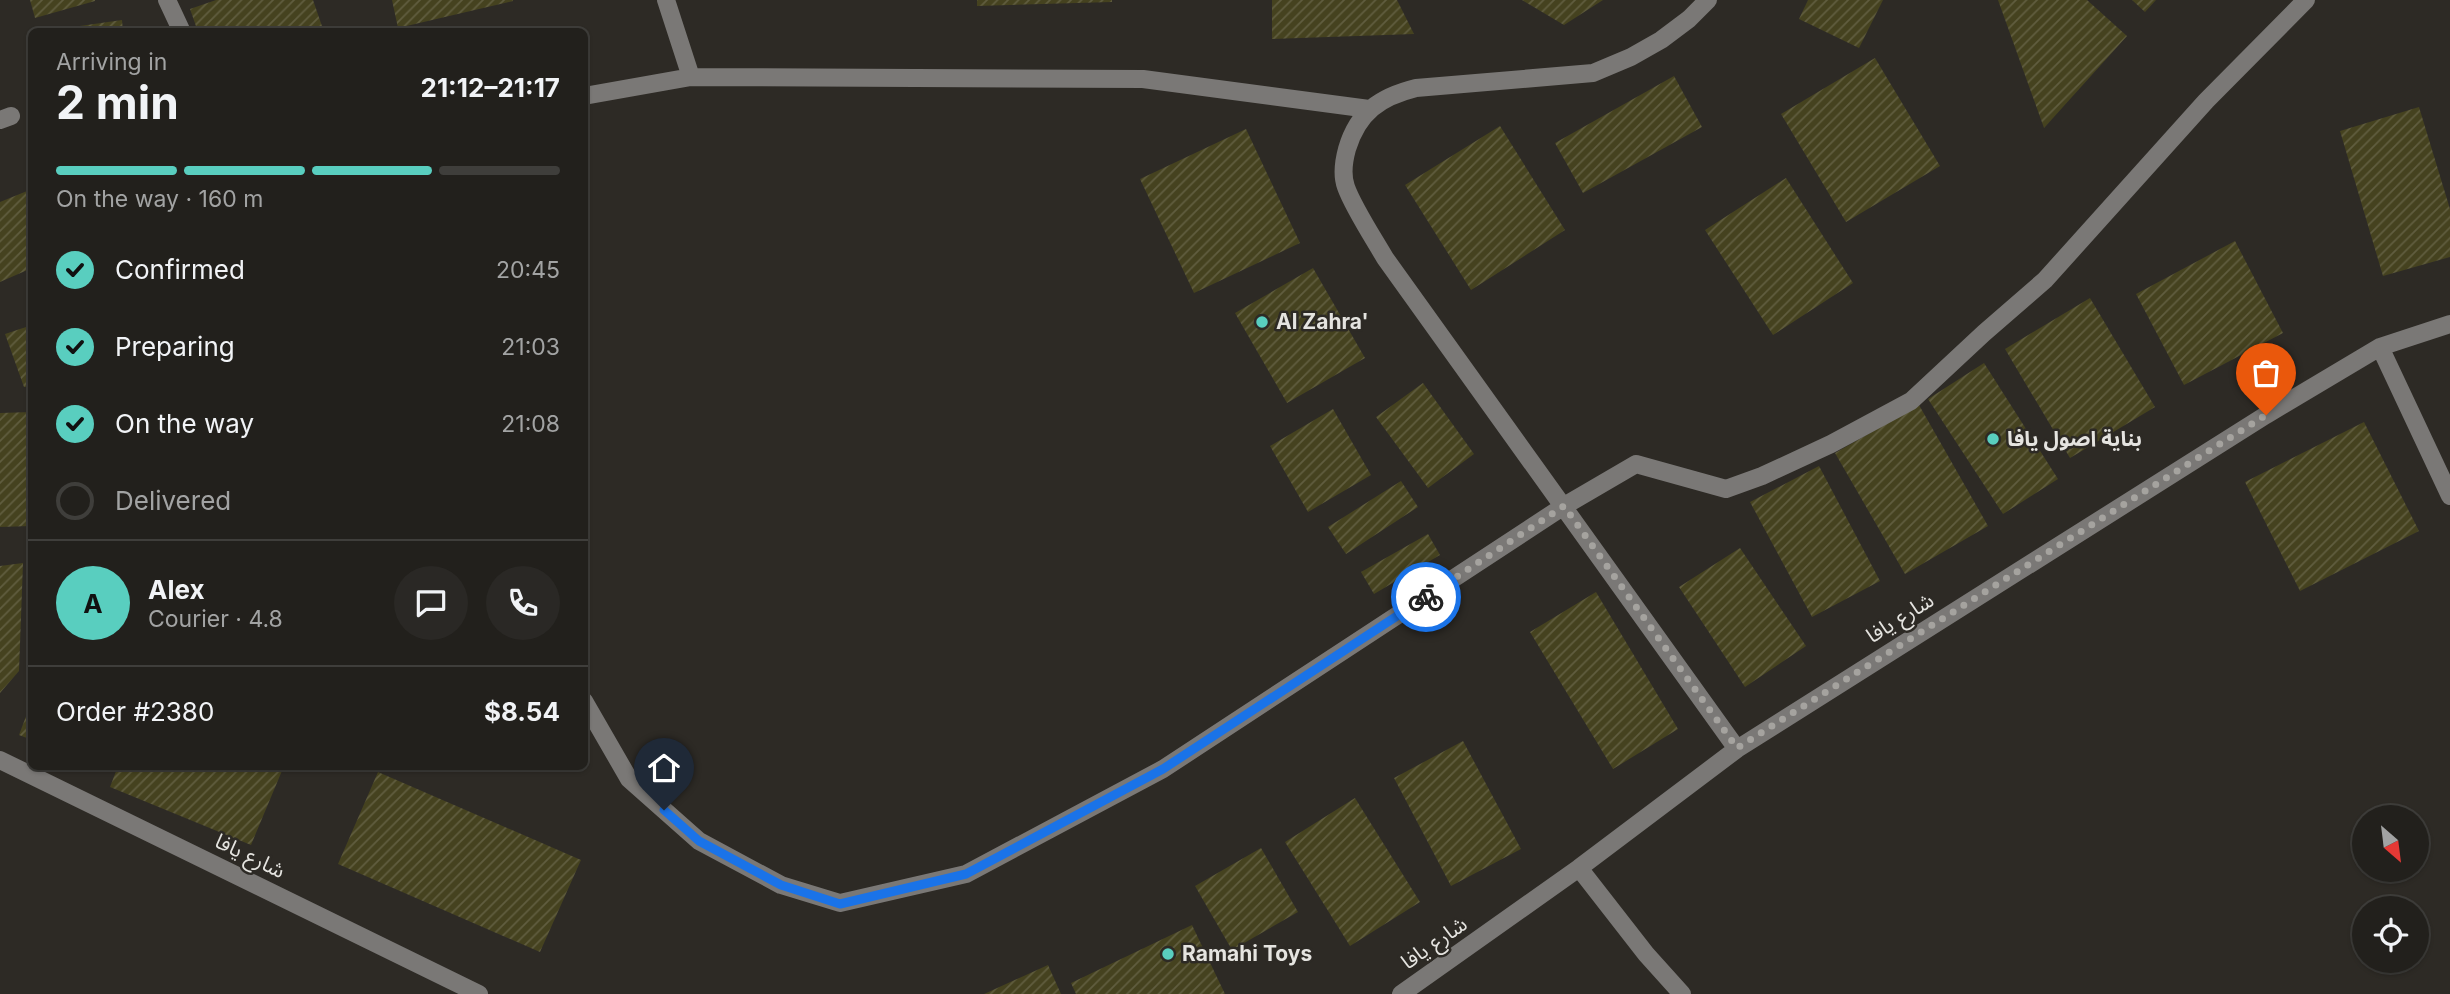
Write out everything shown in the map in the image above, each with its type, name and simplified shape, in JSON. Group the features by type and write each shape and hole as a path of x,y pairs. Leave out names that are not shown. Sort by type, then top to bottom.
{"street":[{"path":"167,0 180,28"},
{"path":"666,0 691,77"},
{"path":"1708,0 1689,19 1661,40 1631,57 1593,73 1416,88 1393,94 1369,109 1352,132 1345,159 1345,186 1385,258 1737,748"},
{"path":"588,708 629,779 699,841 781,885 840,904 966,874 1163,769 1564,506 1636,464 1726,489 1762,477 1911,401 1984,332 2045,280 2206,101 2306,0"},
{"path":"588,95 691,77 1143,79 1369,109"},
{"name":"شارع يافا","path":"1401,994 1579,869 1737,748 2266,415 2380,347 2450,324"},
{"path":"2380,347 2450,496"},
{"name":"شارع يافا","path":"0,760 479,994"},
{"path":"1579,869 1646,954 1682,994"}],"building":[{"path":"30,0 95,0 95,1 35,18"},
{"path":"216,0 313,0 323,28 197,28 190,9"},
{"path":"392,0 513,0 513,1 398,28"},
{"path":"977,0 1112,0 1112,2 977,6"},
{"path":"1272,0 1397,0 1414,34 1272,39"},
{"path":"1522,0 1603,0 1564,25"},
{"path":"1808,0 1883,0 1859,48 1799,19"},
{"path":"1998,0 2087,0 2127,36 2044,128"},
{"path":"2132,0 2156,0 2145,12"},
{"path":"122,20 123,28 66,28"},
{"path":"1875,58 1940,166 1846,222 1781,114"},
{"path":"1674,76 1702,127 1583,193 1555,143"},
{"path":"2419,107 2450,209 2450,257 2383,276 2340,131"},
{"path":"1500,126 1565,230 1471,290 1405,185"},
{"path":"1246,129 1300,243 1194,293 1140,179"},
{"path":"1786,178 1853,283 1773,335 1705,230"},
{"path":"28,191 28,270 0,282 0,202"},
{"path":"2235,241 2283,333 2184,385 2136,294"},
{"path":"1313,268 1365,358 1287,403 1235,313"},
{"path":"2090,298 2155,407 2070,458 2005,349"},
{"path":"28,326 28,387 24,387 5,334"},
{"name":"بناية اصول يافا","path":"1984,363 2058,479 2003,514 1928,399"},
{"path":"1423,383 1474,454 1428,488 1376,417"},
{"path":"1919,405 1988,526 1905,574 1835,453"},
{"path":"1333,409 1371,475 1308,512 1270,446"},
{"path":"28,412 28,526 0,527 0,413"},
{"path":"2364,422 2419,531 2300,591 2245,482"},
{"path":"1819,466 1880,581 1812,617 1750,502"},
{"path":"1401,481 1418,507 1346,554 1328,527"},
{"path":"1428,534 1440,555 1374,594 1361,572"},
{"path":"1740,548 1806,646 1745,687 1679,587"},
{"path":"23,563 19,671 0,693 0,566"},
{"path":"1596,592 1678,729 1613,769 1530,632"},
{"path":"28,711 28,738 19,735"},
{"path":"1463,741 1521,849 1451,886 1394,778"},
{"path":"116,770 282,770 251,845 110,787"},
{"path":"378,772 581,860 540,952 338,864"},
{"path":"1355,798 1420,902 1350,946 1285,842"},
{"path":"1261,848 1298,912 1232,950 1195,886"},
{"name":"Ramahi Toys","path":"1192,925 1225,994 1076,994 1071,983"},
{"path":"1048,965 1061,994 984,994"}],"way so far":[{"path":"1426,597 1564,506 1737,748 2266,415"}],"place":[{"name":"Al Zahra'","path":"1262,322"},
{"name":"بناية اصول يافا","path":"1993,439"},
{"name":"Ramahi Toys","path":"1168,954"}],"route":[{"path":"664,810 699,841 781,885 840,904 966,874 1163,769 1426,597"}]}
